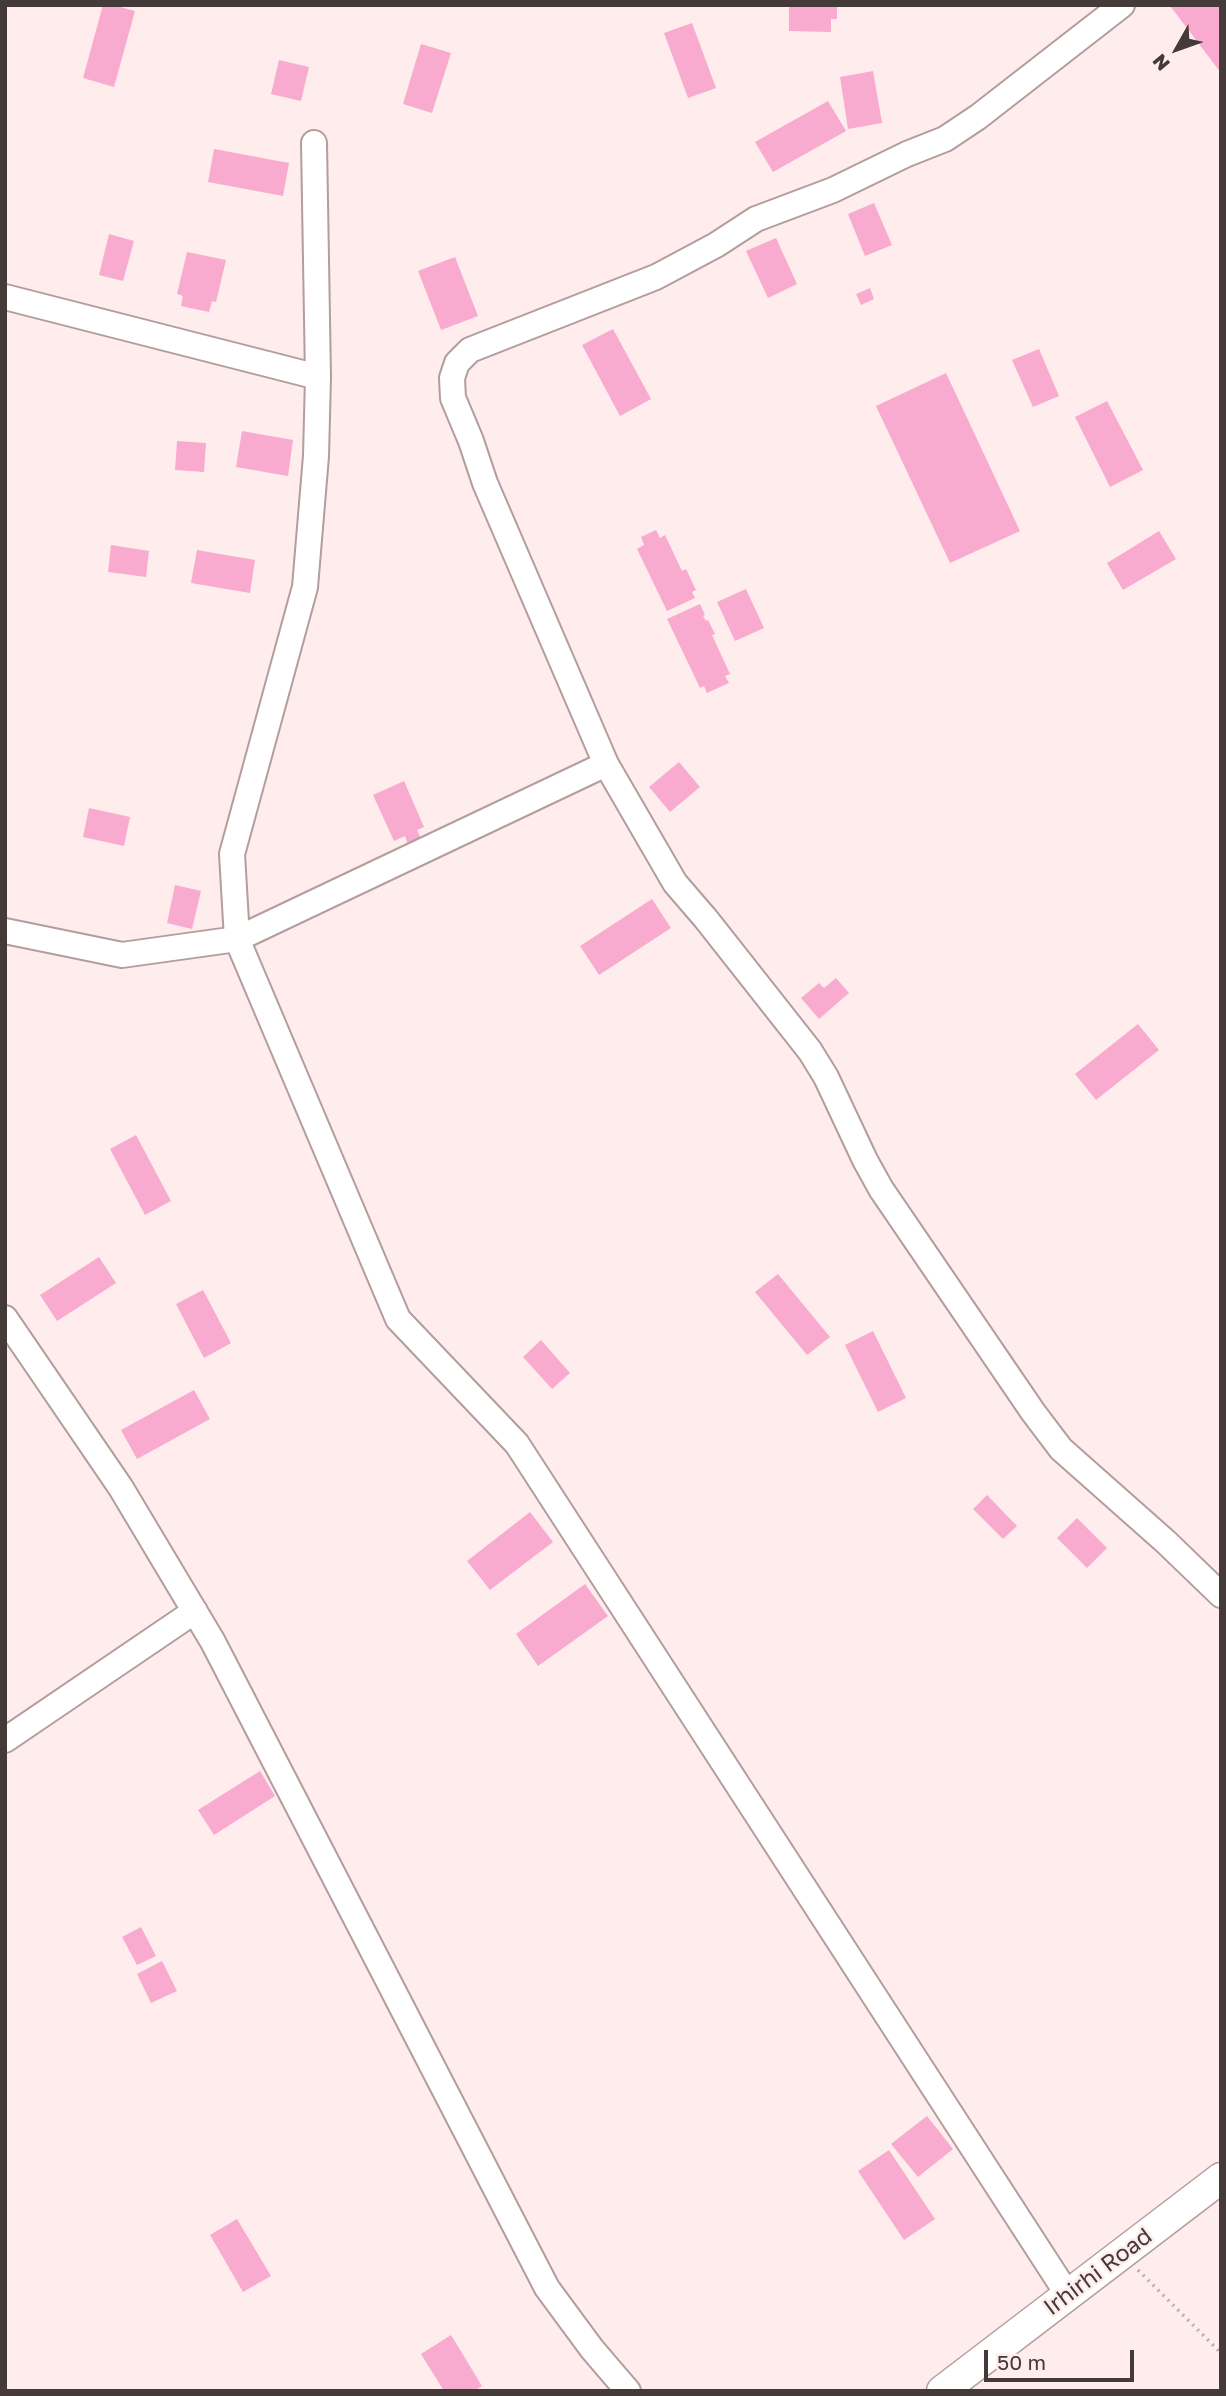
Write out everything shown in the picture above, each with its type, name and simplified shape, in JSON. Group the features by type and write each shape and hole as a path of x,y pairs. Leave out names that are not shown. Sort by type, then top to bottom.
{"street":[{"path":"1122,5 946,139 907,154 833,191 756,219 716,245 656,277 470,350 457,363 452,378 453,398 485,484 606,764 675,883 810,1051 826,1077 881,1189 1061,1449 1221,1595"},
{"path":"314,144 318,377 316,456 305,587 232,854 237,939 398,1319 517,1444 1068,2295"},
{"path":"5,297 318,377"},
{"path":"5,931 122,955 237,939 606,764"},
{"path":"5,1318 121,1488 213,1642 547,2288 592,2349 628,2391"},
{"path":"5,1740 195,1611"},
{"name":"Irhirhi Road","path":"942,2391 1221,2178"}],"path":[{"path":"1122,2254 1221,2353"}],"building":[{"path":"103,5 135,11 114,87 83,78"},
{"path":"789,5 837,5 837,19 831,19 831,32 789,31"},
{"path":"1221,5 1221,73 1171,7"},
{"path":"692,23 716,88 688,98 664,33"},
{"path":"421,44 451,53 432,113 403,104"},
{"path":"279,60 309,67 301,101 271,94"},
{"path":"873,71 882,123 848,129 840,77"},
{"path":"828,101 846,131 773,172 755,142"},
{"path":"214,149 289,163 283,196 208,182"},
{"path":"874,203 892,245 865,256 848,214"},
{"path":"109,234 134,241 123,281 99,275"},
{"path":"776,238 797,284 768,298 746,251"},
{"path":"187,252 226,260 216,302 212,301 209,312 181,306 183,296 177,294"},
{"path":"455,257 478,316 441,330 418,271"},
{"path":"870,288 874,299 861,305 856,294"},
{"path":"613,329 651,399 620,416 582,345"},
{"path":"1039,349 1059,396 1033,407 1012,360"},
{"path":"946,373 1020,531 950,563 876,406"},
{"path":"1107,401 1143,470 1110,487 1075,417"},
{"path":"242,431 293,440 288,476 236,467"},
{"path":"177,441 206,443 204,472 175,470"},
{"path":"656,530 660,538 665,535 682,571 686,569 696,590 692,592 695,598 667,611 637,549 644,545 641,537"},
{"path":"1159,531 1176,559 1123,590 1107,563"},
{"path":"111,545 149,551 146,577 108,572"},
{"path":"197,550 255,560 250,593 191,583"},
{"path":"746,589 764,628 735,641 717,602"},
{"path":"700,604 730,674 725,676 729,683 707,693 704,686 700,688 667,619"},
{"path":"679,762 700,787 670,812 649,787"},
{"path":"404,781 424,827 417,830 421,839 408,845 405,836 394,841 373,795"},
{"path":"89,808 130,817 124,846 83,837"},
{"path":"175,885 201,891 192,929 167,923"},
{"path":"652,899 671,928 599,975 580,946"},
{"path":"836,978 849,993 819,1019 801,998 819,983 824,988"},
{"path":"1138,1024 1159,1050 1096,1100 1075,1074"},
{"path":"136,1135 171,1201 145,1215 110,1149"},
{"path":"99,1257 116,1283 57,1321 40,1295"},
{"path":"778,1274 830,1337 807,1355 755,1292"},
{"path":"203,1290 231,1343 204,1358 176,1304"},
{"path":"873,1331 906,1398 878,1412 845,1345"},
{"path":"541,1340 570,1373 552,1389 523,1357"},
{"path":"194,1390 210,1419 137,1459 121,1430"},
{"path":"987,1495 1017,1526 1003,1539 973,1509"},
{"path":"530,1512 553,1542 490,1590 467,1561"},
{"path":"1077,1518 1107,1548 1087,1568 1057,1538"},
{"path":"585,1584 608,1616 538,1666 516,1634"},
{"path":"260,1771 275,1796 214,1835 198,1810"},
{"path":"141,1927 156,1956 137,1965 122,1937"},
{"path":"162,1961 177,1991 151,2003 137,1974"},
{"path":"927,2116 953,2149 918,2177 891,2144"},
{"path":"889,2150 935,2219 904,2240 858,2171"},
{"path":"237,2219 271,2276 243,2292 210,2235"},
{"path":"451,2335 482,2386 474,2391 444,2391 421,2354"}]}
